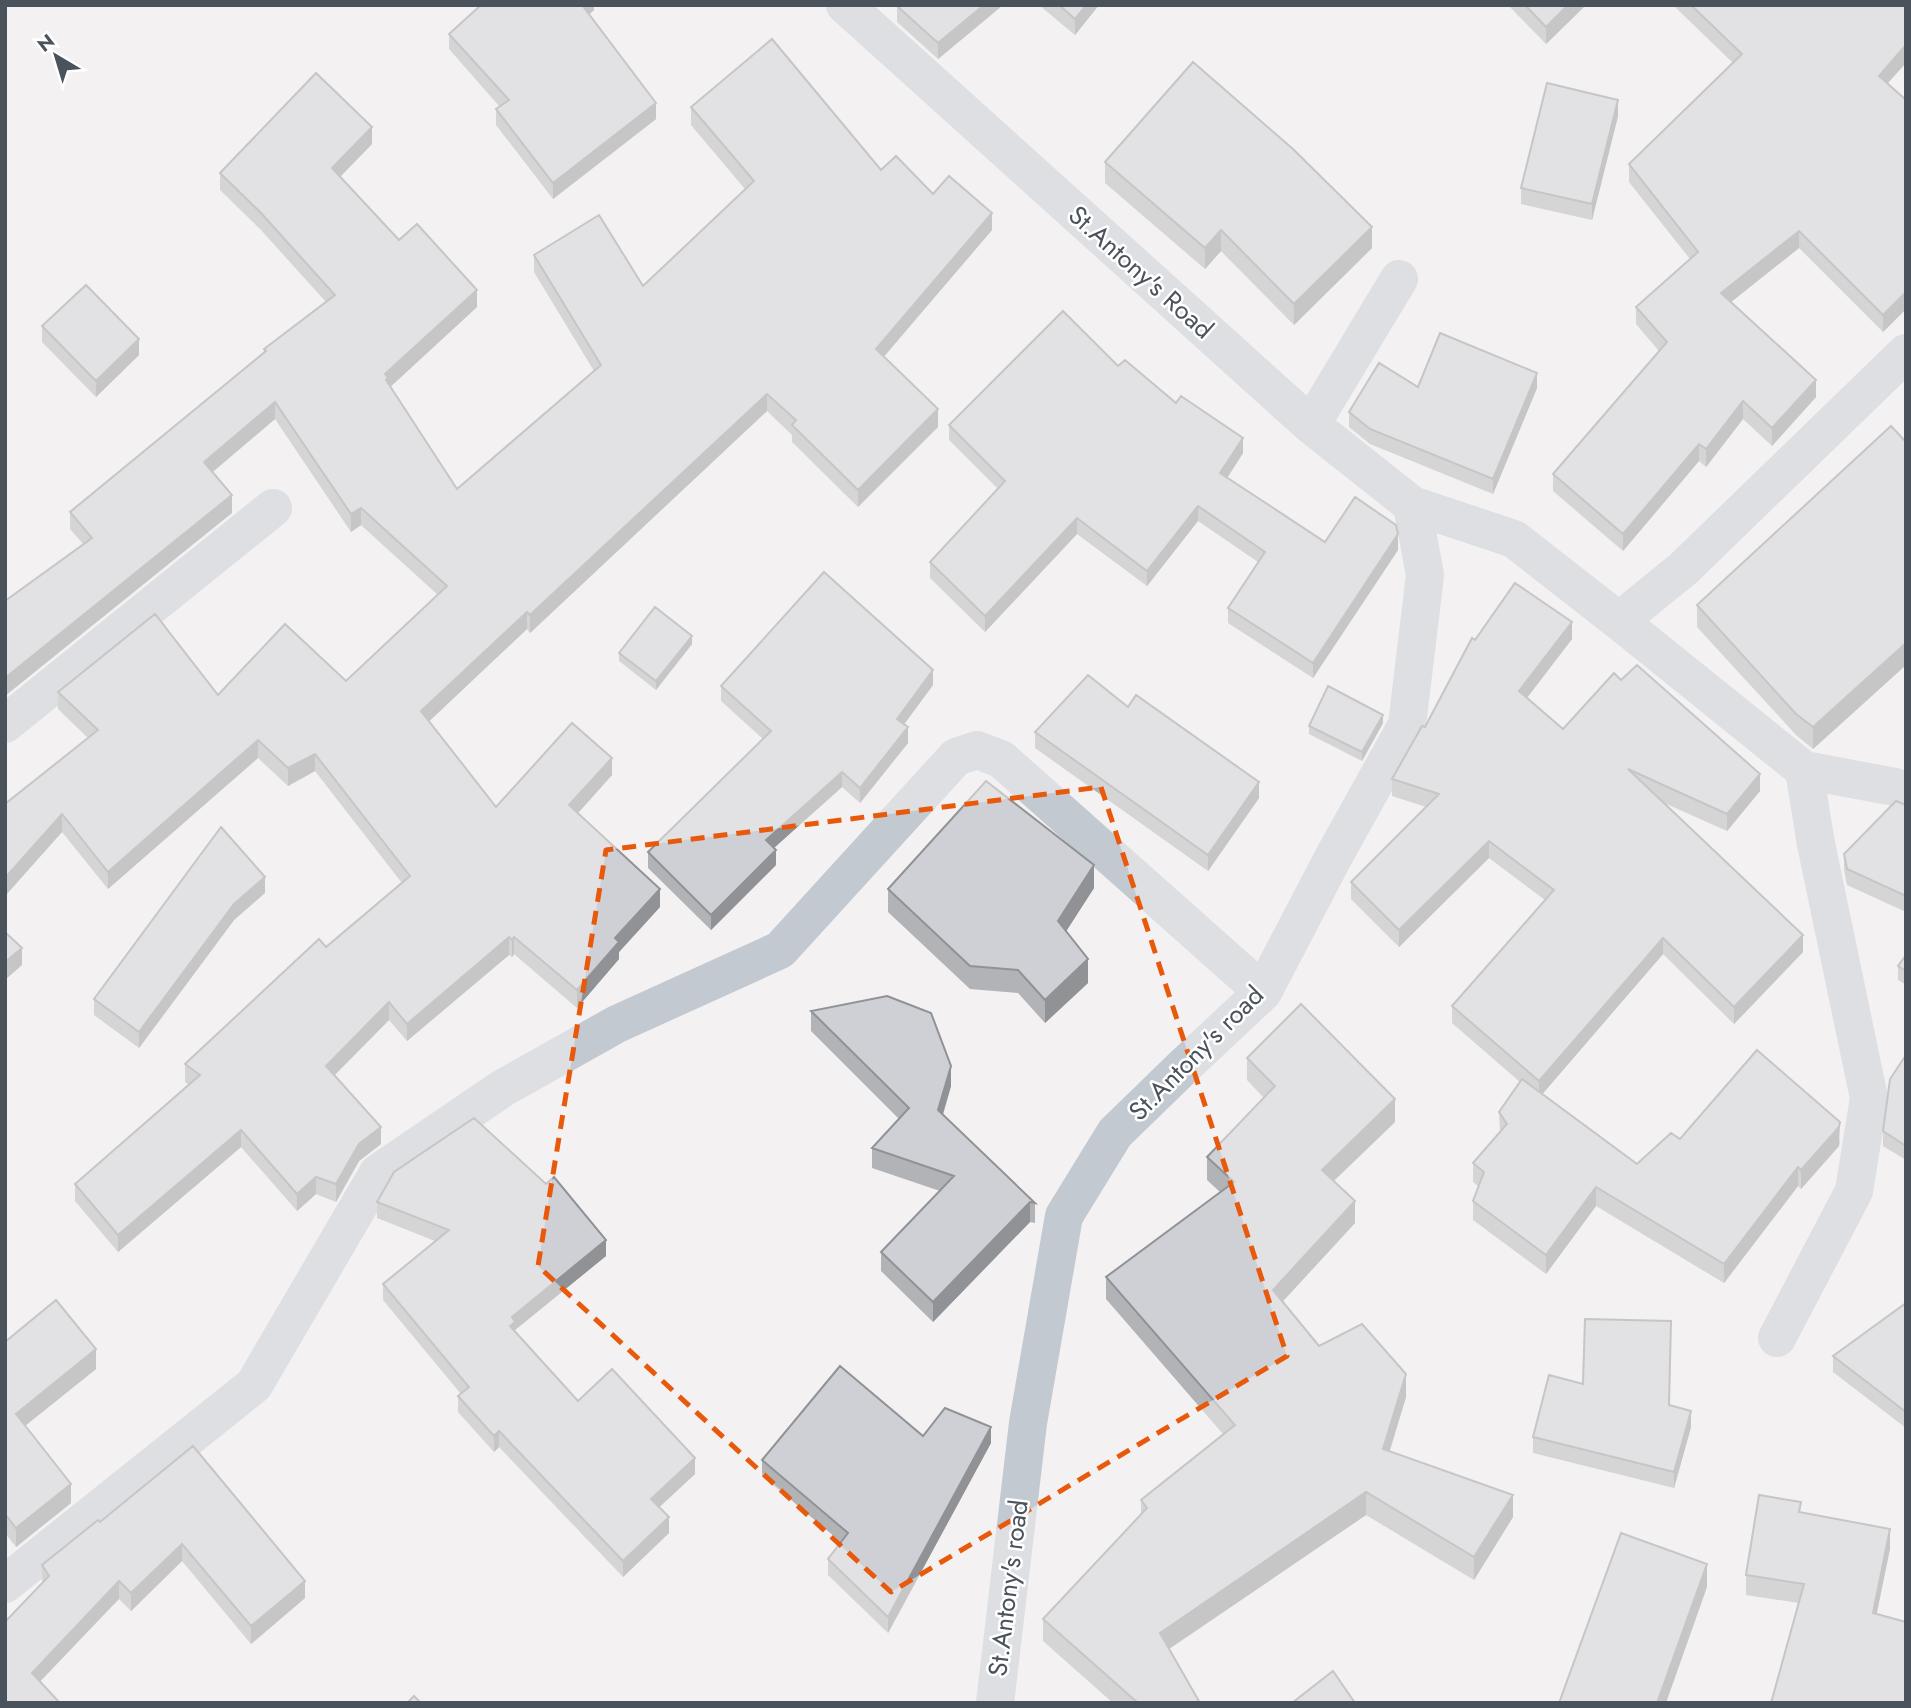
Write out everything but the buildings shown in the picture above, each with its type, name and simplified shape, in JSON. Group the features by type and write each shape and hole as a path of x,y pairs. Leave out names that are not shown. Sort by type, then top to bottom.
{"street":[{"name":"St.Antony's Road","path":"845,5 1311,425"},
{"path":"1399,279 1311,425 1412,505 1514,539 1804,771 1895,787 1906,793"},
{"path":"1619,621 1683,569 1906,352"},
{"name":"St.Antony's road","path":"995,1703 1028,1423 1064,1216 1115,1133 1264,992 1407,725 1425,575 1412,505"},
{"path":"5,723 273,509"},
{"path":"5,1584 254,1385 378,1173 503,1088 617,1024 780,950 956,757 978,750 1001,759 1264,992"},
{"path":"1777,1338 1854,1191 1870,1098 1816,845 1804,771"}],"highlighted area":[{"path":"1101,787 1287,1356 891,1592 538,1266 606,850"}]}
